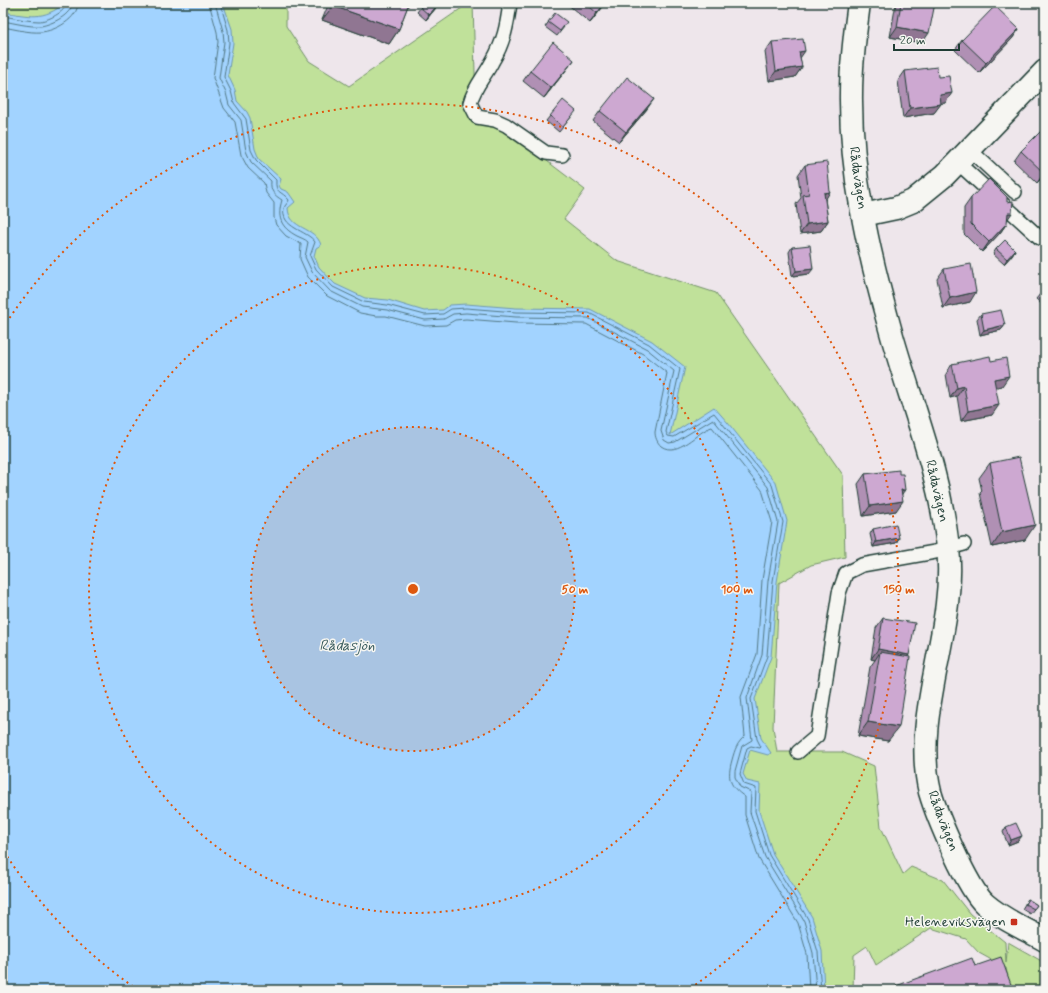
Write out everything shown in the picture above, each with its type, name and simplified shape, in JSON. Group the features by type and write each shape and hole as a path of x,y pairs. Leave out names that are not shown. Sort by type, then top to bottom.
{"street":[{"name":"Rådavägen","path":"859,3 852,52 851,94 853,147 863,215 888,323 956,547 926,740 930,790 950,843 975,892 997,913 1045,940"},
{"path":"863,215 896,208 913,202 945,175 1044,75"}],"lane":[{"path":"510,3 506,34 493,62 472,93 470,103 477,117 496,120 506,125 546,153 562,155"},
{"path":"963,156 1015,192"},
{"path":"963,156 1040,238"},
{"path":"798,752 817,736 840,593 846,573 862,565 956,547"}],"green space":[{"name":"Rådasjön","path":"3,3 286,3 286,26 309,61 349,86 469,3 473,3 476,107 585,190 564,219 617,261 716,293 843,475 845,557 811,565 779,583 773,727 777,752 842,752 874,766 881,827 903,874 911,867 943,880 970,914 1005,942 1006,963 1008,942 1045,963 1045,990 1010,990 1006,968 979,953 966,939 931,928 876,965 867,946 854,955 853,990 3,990"}],"water":[{"name":"Rådasjön","path":"65,3 223,3 232,29 233,43 228,75 235,90 237,101 247,112 250,118 255,149 259,159 281,179 279,186 281,189 288,192 295,202 288,208 289,215 297,224 318,239 321,245 316,248 314,256 319,267 335,284 365,298 388,300 424,311 443,310 450,305 466,304 516,308 590,309 652,341 685,367 670,435 714,407 776,483 787,521 777,582 771,657 755,699 761,738 771,753 768,755 750,750 743,774 747,781 760,784 759,811 773,854 812,917 822,951 824,990 3,990 3,12 29,16 43,15 50,13"}],"building":[{"path":"334,3 409,3 399,29 333,6"},
{"path":"424,3 439,3 429,15 420,7"},
{"path":"585,3 605,3 597,13"},
{"path":"901,3 935,3 929,33 897,27"},
{"path":"995,6 1019,29 986,63 962,40"},
{"path":"555,13 567,22 560,31 548,22"},
{"path":"803,39 805,51 799,52 802,67 776,71 772,42"},
{"path":"553,42 574,60 551,88 530,71"},
{"path":"937,67 938,77 949,76 952,93 940,95 941,104 910,108 905,71"},
{"path":"627,77 654,99 626,132 600,111"},
{"path":"563,100 576,111 563,127 550,116"},
{"path":"1045,127 1045,172 1044,173 1021,151"},
{"path":"827,162 830,192 824,193 828,221 807,224 803,195 809,194 805,165"},
{"path":"989,179 1007,197 1007,202 1013,201 1012,213 1008,213 1007,223 989,242 971,224 971,198"},
{"path":"1005,240 1015,250 1007,259 996,249"},
{"path":"810,245 813,269 796,271 792,247"},
{"path":"971,264 976,292 950,298 944,269"},
{"path":"1001,310 1005,325 984,330 981,314"},
{"path":"990,356 991,361 1006,358 1009,376 994,379 999,405 968,411 964,386 957,388 952,364"},
{"path":"1019,457 1035,525 1002,532 991,479 993,478 990,463"},
{"path":"899,470 899,474 903,474 905,490 901,490 903,501 870,506 865,474"},
{"path":"896,524 899,538 876,542 873,529"},
{"path":"883,618 915,623 909,655 878,649"},
{"path":"880,652 910,657 899,727 868,722"},
{"path":"1016,823 1022,836 1011,840 1006,827"},
{"path":"1028,899 1037,905 1034,909 1025,904"},
{"path":"1001,957 1013,990 897,990 896,986 972,958 975,966"}],"place":[{"name":"Heleneviksvägen","path":"1014,922"}]}
